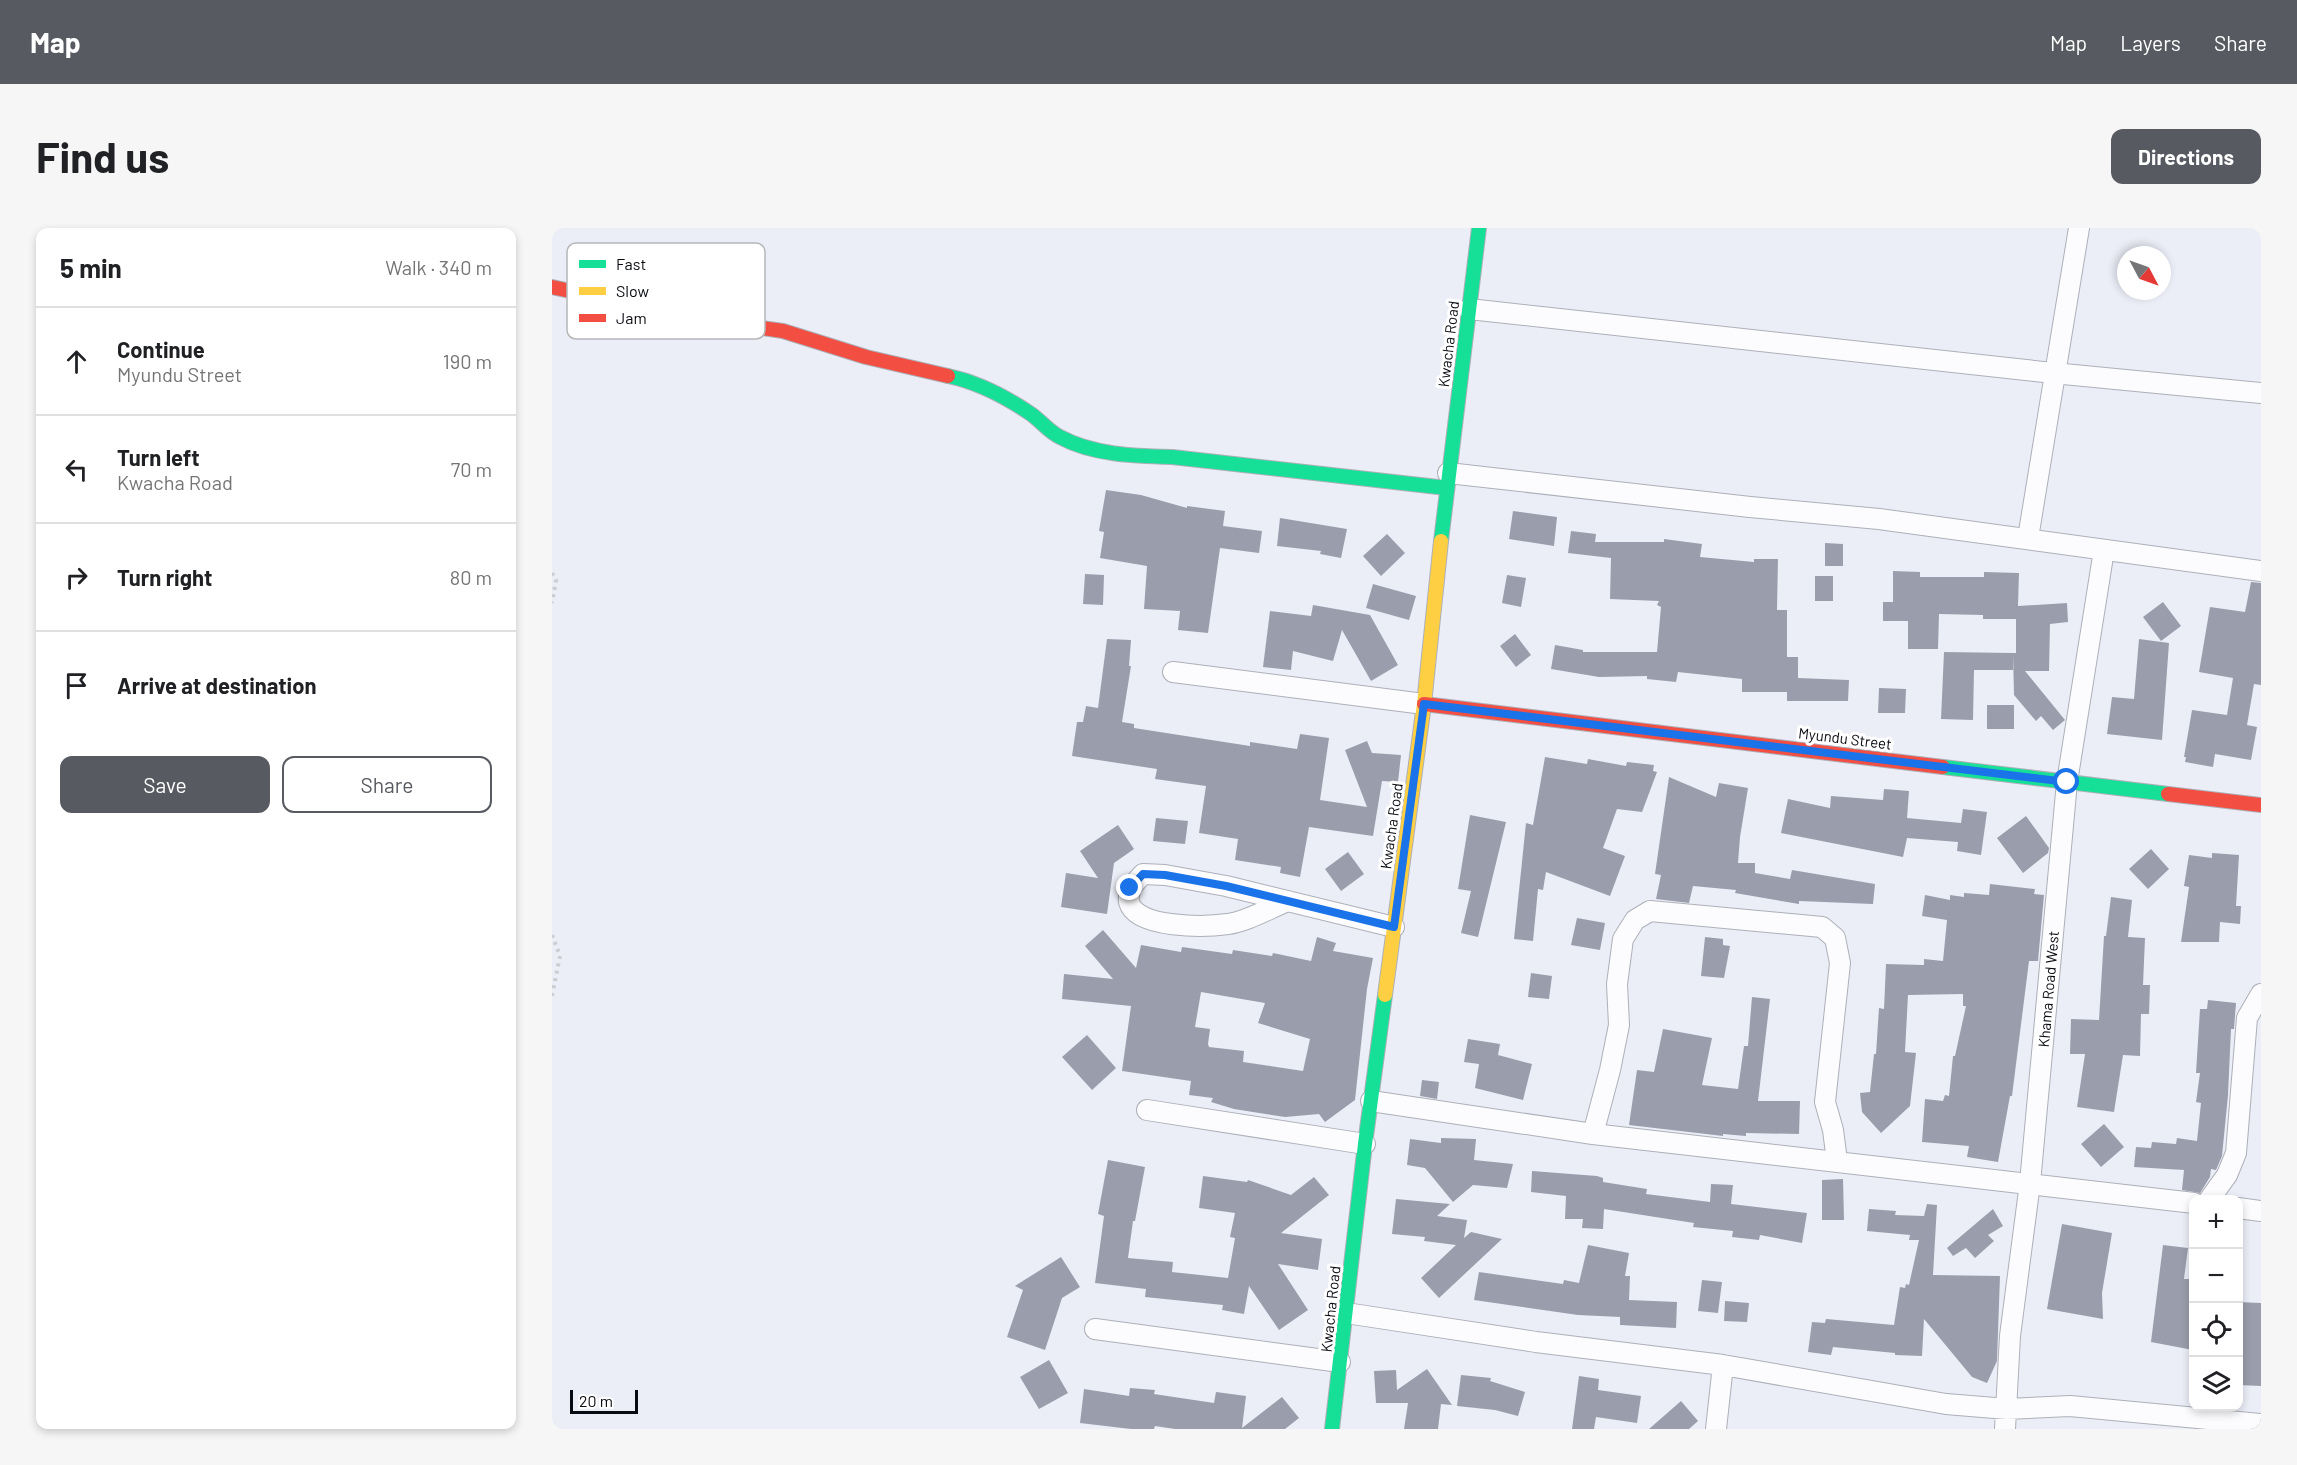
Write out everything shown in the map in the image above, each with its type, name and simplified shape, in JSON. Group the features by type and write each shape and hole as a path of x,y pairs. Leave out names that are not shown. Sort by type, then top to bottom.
{"street":[{"name":"Kwacha Road","path":"1332,1429 1365,1144 1424,704 1479,228"},
{"path":"2028,538 2079,228"},
{"path":"552,287 567,290"},
{"path":"1469,309 2054,373 2261,393"},
{"path":"765,328 783,331 866,357 972,381 1030,414 1059,437 1091,449 1134,456 1172,457 1879,519 2261,571"},
{"name":"Khama Road West","path":"2005,1429 2010,1336 2030,1183 2067,782 2104,550"},
{"path":"1173,672 1424,704"},
{"name":"Myundu Street","path":"1424,704 2261,805"},
{"path":"1288,901 1230,924 1196,926 1163,924 1137,914 1129,903 1130,888 1143,874 1165,875 1288,901 1394,927"},
{"path":"1593,1134 1619,1025 1617,984 1623,939 1635,920 1650,910 1822,927 1835,938 1840,963 1825,1102 1833,1130 1837,1161"},
{"path":"2213,1195 2227,1175 2236,1153 2247,1018 2261,994"},
{"path":"1371,1101 1593,1134 2189,1203"},
{"path":"1147,1110 1365,1144"},
{"path":"2243,1209 2261,1211"},
{"path":"1346,1313 1536,1342 1724,1365 1935,1403 2007,1409 2070,1406 2261,1424"},
{"path":"1095,1329 1340,1362"},
{"path":"1716,1429 1724,1365"}],"path":[{"path":"552,573 556,580 552,603"},
{"path":"552,935 560,956 552,996"}],"building":[{"path":"1106,490 1141,495 1187,508 1187,506 1225,511 1223,526 1262,531 1259,553 1220,548 1208,633 1178,630 1180,611 1144,609 1147,566 1100,558 1104,532 1099,531"},
{"path":"1513,511 1557,517 1554,546 1509,539"},
{"path":"1280,518 1347,529 1341,558 1320,554 1321,551 1277,546"},
{"path":"1571,531 1596,534 1595,542 1664,542 1664,539 1702,544 1700,557 1754,562 1754,559 1778,559 1777,610 1787,610 1787,657 1798,657 1798,678 1849,680 1848,701 1787,701 1787,692 1742,692 1742,679 1678,672 1676,682 1647,679 1647,676 1599,677 1551,669 1555,645 1583,650 1583,652 1657,652 1661,607 1657,605 1659,601 1610,599 1611,558 1568,553"},
{"path":"1387,534 1405,553 1381,576 1363,556"},
{"path":"1825,543 1843,544 1843,566 1825,566"},
{"path":"1893,571 1920,572 1920,577 1984,577 1984,572 2019,573 2018,606 2067,603 2068,622 2050,624 2049,671 2025,671 2065,720 2053,730 2041,716 2036,721 2014,695 2013,653 2016,653 2016,619 1983,619 1983,615 1939,614 1938,649 1908,649 1908,621 1883,621 1883,602 1893,602"},
{"path":"1085,574 1104,575 1103,605 1083,604"},
{"path":"1507,575 1526,578 1521,607 1502,603"},
{"path":"1815,576 1833,576 1833,601 1815,601"},
{"path":"2251,582 2261,583 2261,685 2254,684 2247,725 2257,727 2251,760 2215,754 2213,767 2185,762 2192,710 2227,715 2233,678 2199,672 2210,607 2245,612"},
{"path":"1373,584 1416,596 1409,620 1366,608"},
{"path":"2163,602 2181,626 2161,641 2143,617"},
{"path":"1313,605 1370,615 1398,665 1371,681 1342,630 1333,661 1293,651 1291,670 1263,667 1270,611 1311,616"},
{"path":"1515,634 1531,655 1516,667 1500,646"},
{"path":"1107,639 1131,640 1129,666 1131,666 1122,722 1134,724 1134,728 1250,746 1250,742 1297,749 1300,734 1329,738 1320,800 1367,807 1345,750 1367,741 1372,753 1401,755 1398,782 1382,781 1373,836 1309,827 1300,877 1280,873 1281,867 1235,860 1238,839 1199,833 1206,786 1155,779 1157,769 1072,756 1077,722 1083,722 1086,706 1098,708"},
{"path":"2139,639 2169,643 2162,740 2107,734 2112,697 2134,699"},
{"path":"1944,652 2013,653 2013,670 1974,670 1973,720 1941,719"},
{"path":"1879,688 1906,689 1905,713 1878,713"},
{"path":"1987,705 2014,705 2014,729 1987,729"},
{"path":"1545,757 1587,764 1588,759 1626,766 1627,762 1654,765 1653,771 1657,772 1642,812 1617,809 1603,848 1625,856 1610,896 1546,872 1543,890 1538,889 1533,941 1514,939 1526,823 1533,825"},
{"path":"1669,777 1716,797 1719,783 1748,788 1738,863 1755,863 1755,873 1790,879 1792,870 1875,884 1873,904 1799,901 1799,904 1735,893 1736,890 1693,886 1689,903 1656,899 1661,875 1655,874"},
{"path":"1884,789 1909,791 1907,818 1961,823 1963,809 1987,812 1981,855 1957,851 1958,842 1907,838 1903,857 1781,833 1788,799 1830,808 1831,796 1883,800"},
{"path":"1470,815 1506,822 1478,937 1461,933 1471,891 1458,889"},
{"path":"2026,816 2049,848 2048,853 2023,873 1997,838"},
{"path":"1156,818 1188,821 1185,844 1153,841"},
{"path":"1118,825 1134,849 1114,863 1107,914 1061,907 1066,873 1098,878 1080,851"},
{"path":"2151,849 2169,869 2148,889 2129,869"},
{"path":"1348,852 1364,874 1341,891 1325,869"},
{"path":"2212,853 2239,855 2236,906 2241,906 2240,924 2220,922 2219,942 2181,942 2189,887 2184,886 2189,855 2212,858"},
{"path":"1990,884 2035,889 2034,894 2044,895 2038,961 2029,961 2012,1096 2010,1096 1998,1162 1967,1157 1969,1146 1922,1142 1925,1099 1943,1101 1945,1095 1949,1096 1953,1056 1955,1056 1966,1006 1963,1006 1963,994 1908,995 1905,1052 1916,1053 1910,1106 1881,1133 1862,1112 1860,1093 1870,1092 1874,1054 1876,1054 1879,1008 1884,1009 1886,964 1924,965 1924,959 1943,961 1947,920 1922,916 1925,895 1950,900 1950,895 1964,897 1964,893 1989,895"},
{"path":"2111,897 2132,900 2128,937 2145,938 2143,985 2150,985 2149,1014 2141,1014 2140,1056 2123,1055 2114,1112 2077,1107 2085,1054 2070,1054 2071,1019 2099,1020 2104,936 2106,936"},
{"path":"1577,918 1605,923 1600,950 1571,945"},
{"path":"1103,930 1136,968 1141,945 1181,952 1182,947 1232,954 1233,950 1272,956 1273,953 1311,961 1317,937 1336,943 1333,951 1373,958 1367,989 1355,1100 1325,1122 1319,1114 1285,1117 1234,1109 1211,1102 1213,1098 1189,1095 1191,1081 1122,1071 1131,1006 1062,999 1064,974 1113,979 1085,946","holes":["1201,992 1265,1003 1258,1023 1310,1039 1303,1071 1243,1062 1244,1051 1209,1047 1210,1029 1195,1027"]},
{"path":"1705,937 1723,939 1723,945 1730,946 1724,978 1701,976"},
{"path":"1531,973 1552,976 1549,999 1528,997"},
{"path":"1752,997 1770,999 1758,1101 1800,1101 1799,1134 1746,1133 1746,1136 1723,1134 1723,1136 1629,1125 1637,1070 1654,1072 1663,1029 1712,1038 1702,1085 1738,1089 1744,1046 1748,1046"},
{"path":"2208,1000 2236,1003 2234,1029 2231,1029 2222,1156 2216,1170 2211,1169 2210,1177 2200,1193 2182,1190 2184,1170 2134,1167 2136,1147 2151,1148 2152,1142 2176,1144 2177,1138 2197,1141 2201,1103 2196,1102 2200,1073 2196,1073 2200,1009 2207,1009"},
{"path":"1087,1035 1116,1068 1092,1090 1062,1057"},
{"path":"1468,1039 1500,1044 1498,1055 1532,1064 1523,1100 1475,1088 1479,1064 1464,1062"},
{"path":"1422,1080 1439,1082 1437,1099 1420,1096"},
{"path":"2104,1124 2124,1147 2101,1167 2081,1144"},
{"path":"1441,1138 1476,1139 1474,1160 1513,1164 1507,1188 1473,1185 1453,1202 1425,1168 1407,1165 1410,1139 1441,1143"},
{"path":"1108,1160 1145,1167 1135,1221 1133,1221 1128,1258 1173,1262 1172,1272 1228,1278 1235,1238 1230,1237 1235,1213 1199,1208 1203,1176 1247,1182 1248,1180 1291,1195 1314,1177 1329,1195 1281,1233 1322,1239 1318,1270 1278,1264 1308,1310 1279,1330 1249,1286 1244,1314 1222,1310 1223,1305 1145,1297 1146,1289 1095,1283 1104,1216 1098,1214"},
{"path":"1532,1171 1597,1176 1603,1178 1603,1182 1647,1189 1646,1194 1710,1202 1711,1184 1733,1185 1731,1204 1807,1213 1802,1243 1760,1235 1759,1240 1732,1237 1733,1231 1693,1227 1694,1223 1604,1209 1603,1229 1582,1228 1583,1219 1565,1219 1566,1196 1531,1192"},
{"path":"1843,1179 1844,1220 1822,1220 1822,1180"},
{"path":"1396,1199 1450,1204 1437,1216 1467,1220 1464,1238 1471,1232 1502,1239 1439,1298 1421,1278 1456,1245 1424,1241 1425,1237 1392,1234"},
{"path":"1927,1204 1937,1205 1933,1275 2000,1276 1997,1361 1987,1383 1972,1377 1924,1319 1922,1356 1833,1347 1831,1355 1808,1352 1812,1322 1825,1323 1826,1319 1894,1325 1900,1287 1905,1288 1906,1284 1909,1285 1919,1240 1909,1240 1910,1235 1867,1231 1869,1209 1896,1211 1895,1215 1924,1216"},
{"path":"1993,1209 2003,1226 1988,1235 1994,1241 1975,1258 1966,1248 1953,1256 1947,1248"},
{"path":"2062,1224 2112,1233 2102,1293 2103,1319 2047,1309"},
{"path":"1588,1245 1629,1253 1625,1276 1630,1276 1629,1300 1677,1302 1676,1328 1620,1325 1620,1317 1578,1315 1474,1300 1479,1272 1563,1284 1564,1280 1579,1283"},
{"path":"2163,1245 2188,1248 2184,1279 2189,1279 2189,1349 2151,1342"},
{"path":"1061,1257 1080,1287 1062,1298 1045,1350 1007,1337 1023,1290 1015,1286"},
{"path":"1702,1280 1722,1282 1718,1313 1698,1311"},
{"path":"1725,1301 1749,1303 1747,1322 1724,1321"},
{"path":"2243,1302 2261,1303 2261,1386 2243,1385"},
{"path":"1049,1360 1068,1393 1039,1409 1020,1377"},
{"path":"1427,1369 1452,1405 1441,1404 1438,1429 1404,1429 1408,1403 1376,1403 1374,1371 1396,1370 1397,1390"},
{"path":"1461,1375 1491,1378 1490,1381 1525,1392 1518,1416 1495,1410 1457,1406"},
{"path":"1579,1376 1599,1379 1598,1390 1641,1396 1637,1423 1596,1417 1594,1429 1572,1429"},
{"path":"1130,1388 1155,1390 1154,1394 1214,1403 1216,1392 1246,1396 1242,1428 1282,1397 1299,1418 1285,1429 1175,1429 1155,1426 1154,1429 1131,1429 1080,1423 1084,1389 1129,1396"},
{"path":"1681,1401 1698,1421 1689,1429 1649,1429"}],"traffic: fast":[{"path":"1441,541 1479,228"},
{"path":"948,376 991,391 1031,414 1056,435 1086,448 1129,455 1172,457 1447,488"},
{"path":"1943,767 2168,794"},
{"path":"1332,1429 1385,995"}],"traffic: slow":[{"path":"1385,995 1424,704 1441,541"}],"traffic: jam":[{"path":"552,287 567,290"},
{"path":"765,328 783,331 866,357 948,376"},
{"path":"1424,704 1943,767"},
{"path":"2168,794 2261,805"}],"route":[{"path":"1130,888 1143,874 1165,875 1226,886 1394,927 1424,704 2067,782"}]}
